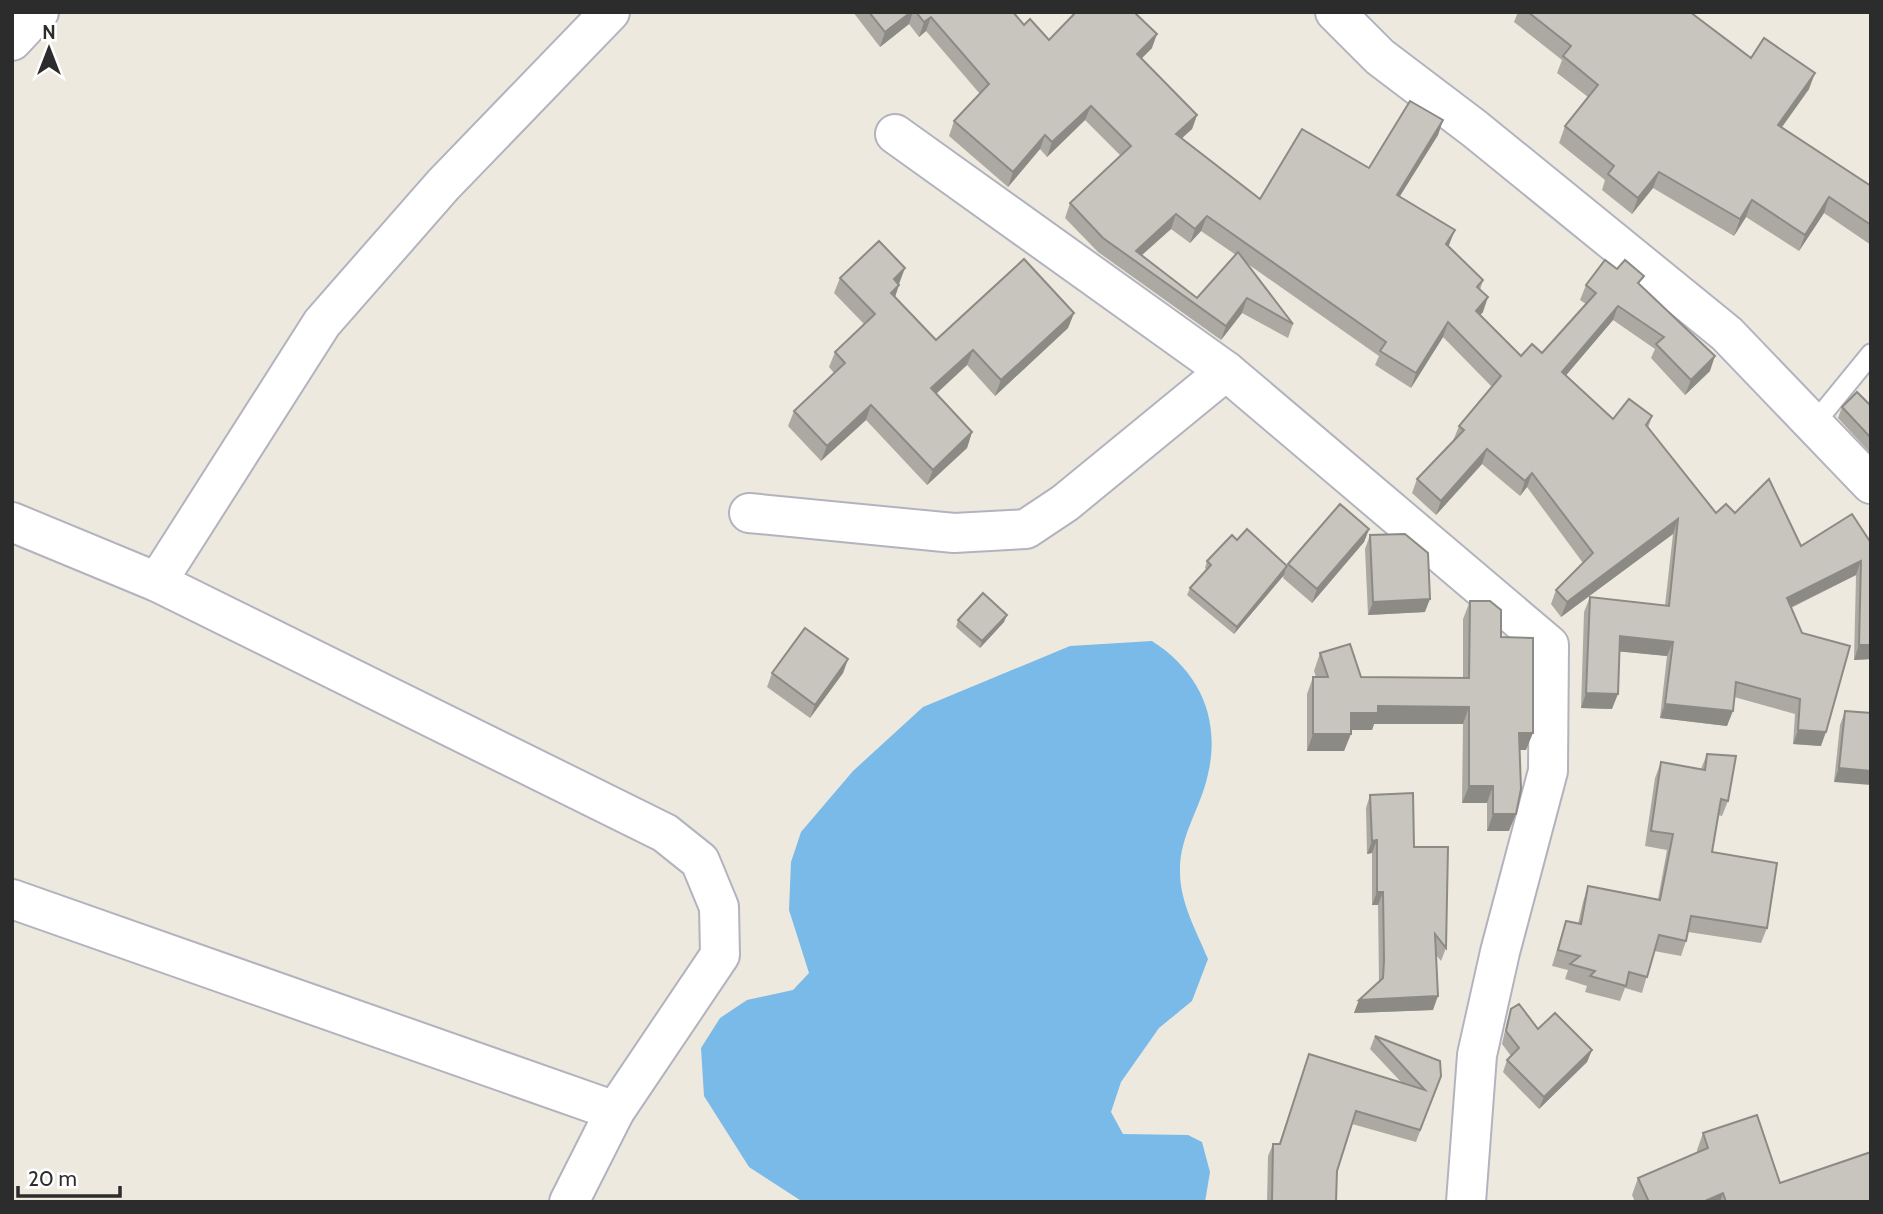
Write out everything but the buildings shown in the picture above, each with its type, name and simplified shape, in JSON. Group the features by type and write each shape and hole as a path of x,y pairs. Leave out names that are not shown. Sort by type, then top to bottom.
{"street":[{"path":"12,41 39,12"},
{"path":"157,582 322,323 443,185 610,12"},
{"path":"1335,12 1380,57 1475,129 1727,334 1871,484"},
{"path":"895,134 1226,371 1549,645 1548,771 1500,952 1478,1055 1466,1202"},
{"path":"749,513 954,533 1026,529 1065,503 1226,371"},
{"path":"12,522 157,582 665,833 700,861 719,907 720,955 615,1111 569,1202"},
{"path":"12,900 615,1111"}],"lane":[{"path":"1813,425 1871,354"}],"water":[{"path":"1152,641 1168,653 1194,682 1208,715 1211,753 1208,774 1183,846 1180,872 1186,906 1208,959 1192,1001 1159,1028 1121,1082 1111,1112 1123,1134 1188,1135 1202,1142 1210,1172 1205,1202 803,1202 749,1167 704,1096 701,1048 720,1018 747,1000 793,990 809,973 789,910 791,862 801,832 853,771 923,707 1070,646"}]}
